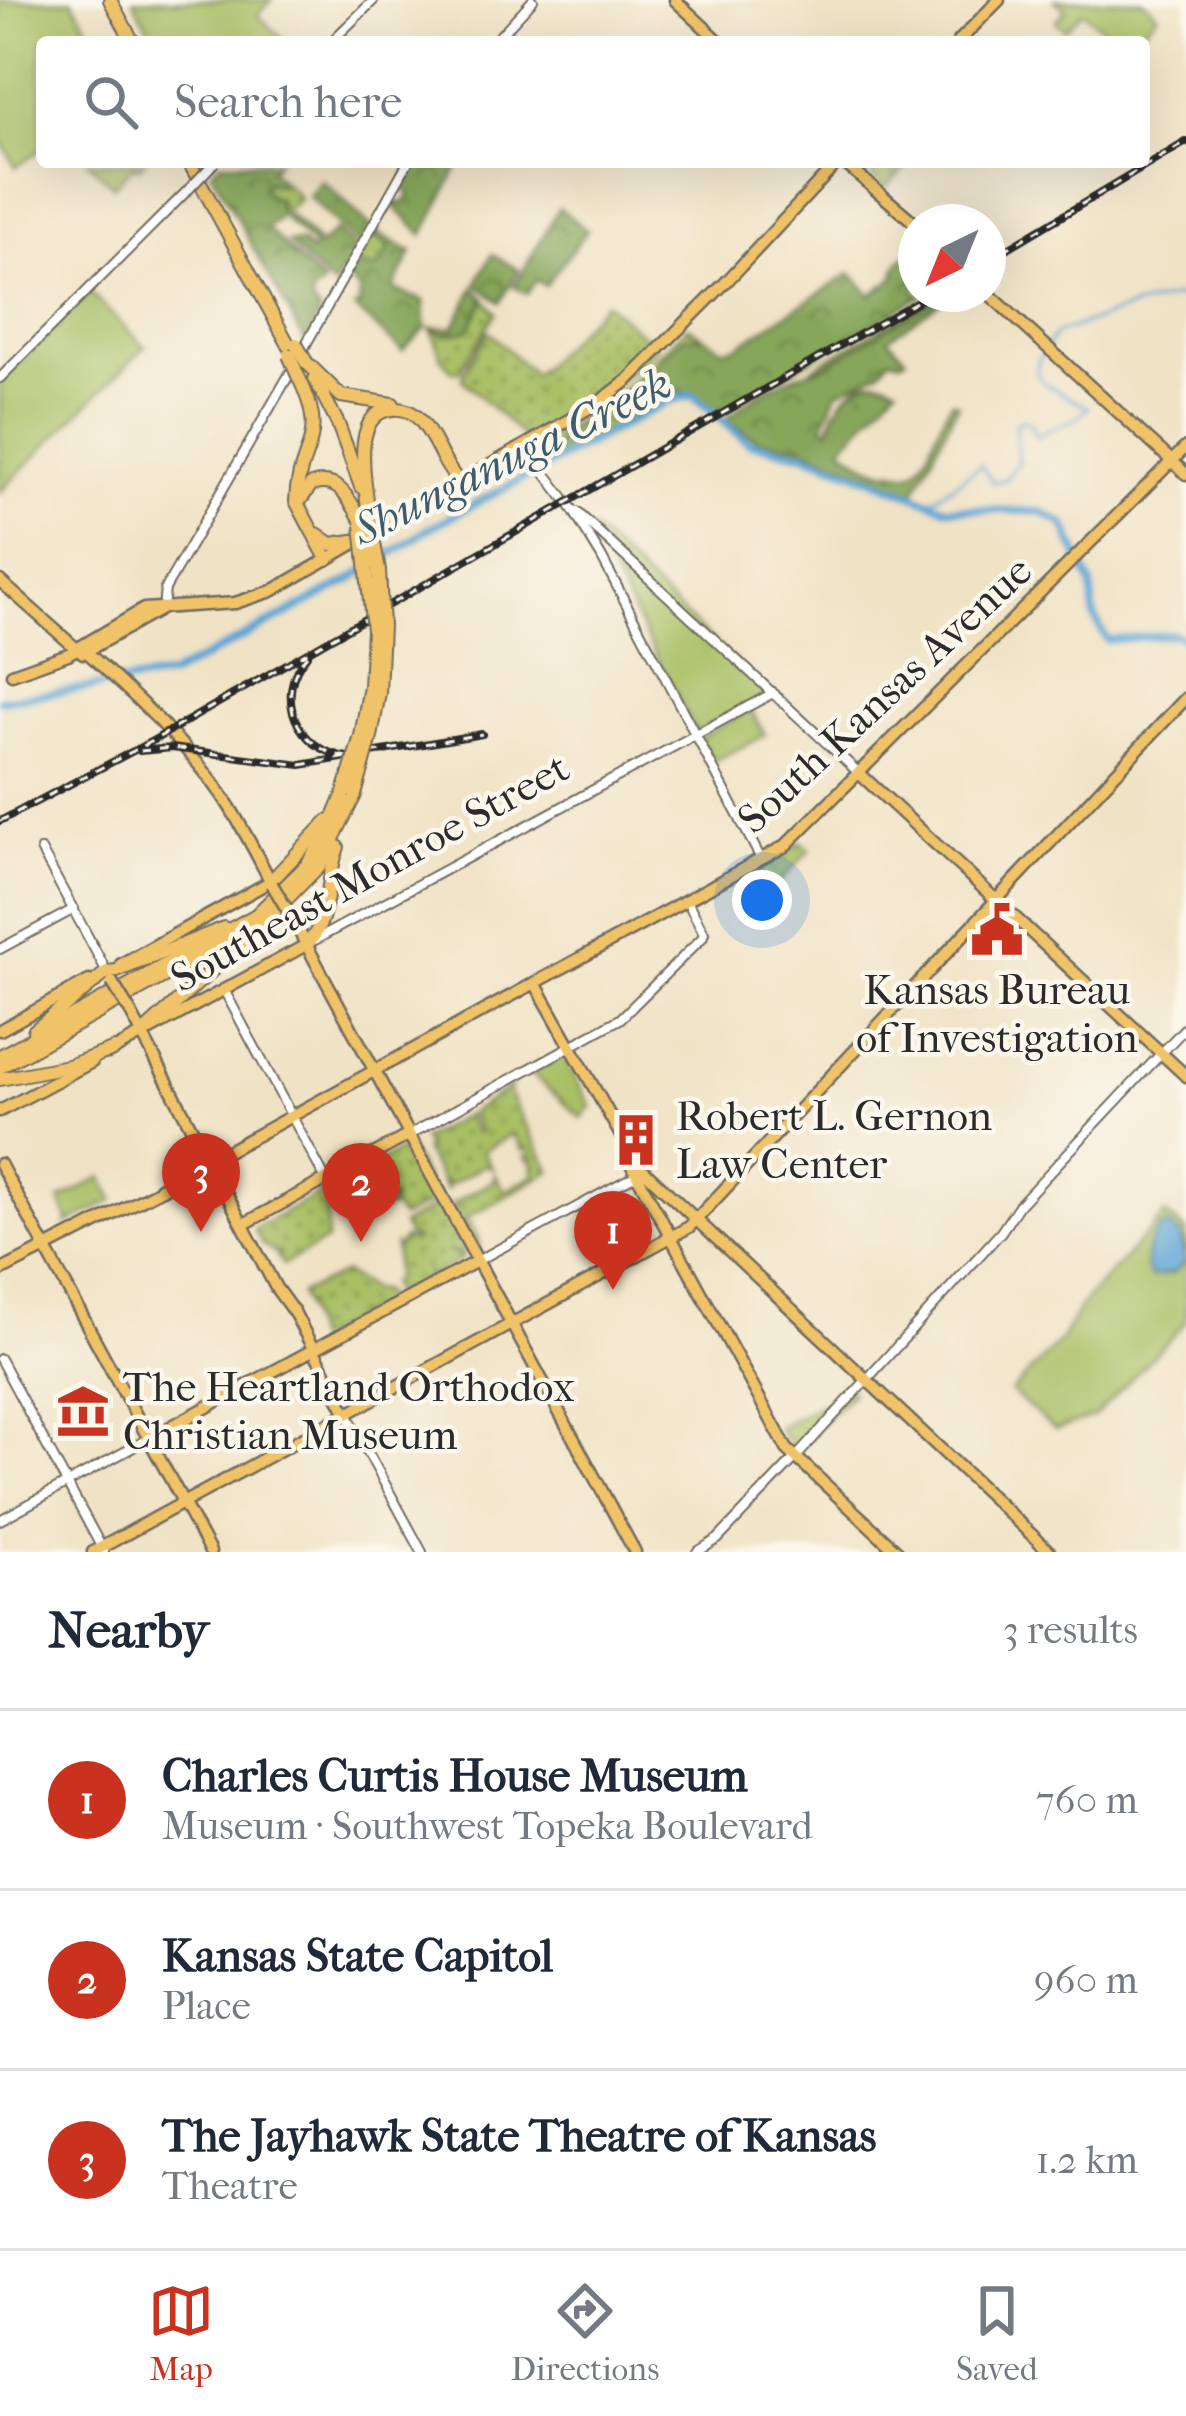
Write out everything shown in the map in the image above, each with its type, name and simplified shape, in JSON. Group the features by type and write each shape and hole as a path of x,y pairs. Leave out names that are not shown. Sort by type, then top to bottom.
{"highway":[{"path":"108,0 127,36"},
{"path":"108,0 126,36"},
{"path":"196,168 292,350"},
{"path":"142,1034 271,909 306,866 346,803 366,737 381,589 344,439 196,168"},
{"path":"302,369 341,396 406,406 419,414 460,483"},
{"path":"302,369 314,430 296,501 329,558"},
{"path":"365,521 364,437 373,419 387,410 416,416 460,483"},
{"path":"329,558 301,498 305,490 326,482 341,489 365,521"},
{"path":"317,533 331,544 360,541"},
{"path":"271,883 346,803"},
{"path":"306,945 322,924 326,881 350,818 346,803"},
{"path":"0,1056 118,971 271,909"},
{"path":"0,1056 271,909"},
{"path":"0,1067 234,940 271,909"},
{"path":"0,1079 68,1066 116,1049"}],"main road":[{"path":"676,0 714,36"},
{"path":"964,36 999,0"},
{"path":"6,675 48,669 163,608 255,598 527,450 619,388 840,168"},
{"path":"853,168 898,208"},
{"path":"1006,305 1182,461"},
{"name":"South Kansas Avenue","path":"0,1274 792,841 1114,521 1182,461"},
{"path":"0,581 156,720 199,763 223,796 635,1552"},
{"path":"99,1550 684,1229 1186,698"},
{"path":"859,773 1186,1076"},
{"path":"0,1030 110,977 271,883"},
{"name":"Southeast Monroe Street","path":"0,1111 306,945"},
{"path":"110,977 347,1414"},
{"path":"532,985 665,1220 719,1241 1050,1552"},
{"path":"244,1224 409,1135"},
{"path":"0,1165 210,1552"},
{"path":"639,1172 678,1202 685,1215 683,1259 787,1449 898,1552"},
{"path":"148,1439 477,1261"}],"street":[{"path":"337,36 374,0"},
{"path":"500,36 533,0"},
{"path":"0,378 209,168"},
{"path":"163,608 165,589 405,168"},
{"path":"527,450 589,536 762,861"},
{"path":"571,507 859,773"},
{"path":"589,536 590,524"},
{"name":"Southeast Monroe Street","path":"306,945 772,694"},
{"path":"41,850 110,977"},
{"path":"409,1135 629,1012 704,935 687,901"},
{"path":"0,949 74,909"},
{"path":"224,990 326,1180"},
{"path":"697,1552 718,1539 1186,1027"},
{"path":"477,1261 639,1172"},
{"path":"0,1359 99,1550"},
{"path":"347,1414 422,1552"},
{"path":"0,1520 148,1439"}],"green space":[{"path":"0,0 72,0 93,36 36,36 36,153 16,167 0,138"},
{"path":"133,0 272,0 258,15 280,36 153,36"},
{"path":"1055,0 1143,0 1158,14 1138,36 1110,36 1083,11 1065,30 1056,21 1066,10"},
{"path":"94,168 132,168 113,186"},
{"path":"272,168 281,180 278,185 268,182 262,187 270,198 279,199 281,215 267,229 324,284 312,294 320,313 305,342 211,171"},
{"path":"409,168 457,168 423,235 391,203 404,204 410,193 401,188"},
{"path":"863,168 905,168 885,189"},
{"path":"281,180 300,198 281,215 279,200 262,187 268,182 278,185"},
{"path":"322,180 370,226 358,245 308,196"},
{"path":"559,208 587,230 545,286 536,280 527,294 514,287"},
{"path":"288,214 320,245 336,230 355,249 334,287 288,243 299,242 310,251 315,248 284,218"},
{"path":"374,230 376,238 390,247 378,269 354,267"},
{"path":"377,232 412,252 393,289 424,301 425,328 402,351 355,308 360,304 359,289 346,279 354,267 378,268 390,247 376,238"},
{"path":"492,254 519,270 500,302 476,284"},
{"path":"898,265 898,309 717,413 693,392 666,393 608,433 543,466 540,460 554,451 559,438 656,372 662,358 684,337 702,336 724,349 737,346 851,273 871,295 894,278"},
{"path":"474,288 485,299 468,330 443,335 431,328 453,328"},
{"path":"90,293 145,347 0,492 0,382"},
{"path":"485,299 496,313 459,371 452,371 441,357 431,328 443,335 468,330"},
{"path":"605,302 656,347 611,387 561,421 524,438 463,380 488,331 534,375"},
{"path":"906,312 914,312 822,367 809,370"},
{"path":"914,312 925,312 888,338 906,358 890,358 880,371 837,392 823,426 829,429 845,397 863,383 874,380 897,386 842,447 872,467 910,473 922,462 947,408 952,401 958,404 914,493 805,448 756,439 725,420 771,388 823,367"},
{"path":"688,326 702,336 684,337 662,358 656,372 559,438 554,451 540,460 532,448 537,443 609,402"},
{"path":"593,530 764,689 764,697 696,732"},
{"path":"751,710 765,735 712,762 699,738"},
{"path":"801,842 810,850 772,890 757,873"},
{"path":"563,1054 591,1106 582,1118 530,1073"},
{"path":"510,1087 508,1092 551,1171 467,1218 480,1243 478,1251 452,1203 457,1205 458,1200 493,1181 495,1174 505,1191 535,1175 532,1169 536,1166 526,1157 531,1153 528,1148 523,1151 513,1134 483,1151 492,1168 485,1165 449,1185 445,1182 447,1192 422,1139 466,1115 475,1133 479,1131 470,1113"},
{"path":"408,1147 436,1199 401,1218 392,1207 393,1197 389,1197 390,1208 378,1213 336,1190 334,1186 402,1149 404,1155"},
{"path":"102,1177 114,1200 66,1224 60,1200"},
{"path":"328,1189 327,1240 283,1265 277,1256 281,1252 262,1244 254,1229"},
{"path":"439,1204 463,1256 448,1250 462,1260 430,1277 427,1273 425,1280 394,1296 390,1283 395,1279 395,1245 416,1239 402,1225"},
{"path":"1165,1214 1186,1231 1186,1322 1095,1416 1055,1430 1011,1392 1061,1340 1081,1305"},
{"path":"344,1273 372,1291 381,1291 388,1300 314,1340 305,1306 310,1304 305,1305 300,1294"},
{"path":"852,1392 794,1452 778,1427"}],"water":[{"path":"1166,1224 1180,1235 1186,1261 1173,1273 1151,1277 1148,1248"}],"waterway":[{"path":"929,502 981,465 992,482 1005,480 1018,462 1015,424 1020,420 1029,422 1037,437 1088,408 1045,384 1037,373 1038,361 1055,334 1186,295"},
{"name":"Shunganuga Creek","path":"0,700 170,676 351,580 433,526 671,400 693,395 749,443 808,455 947,508 1042,512 1064,524 1091,584 1094,616 1107,640 1175,634 1186,640"}],"railway":[{"path":"1150,163 1186,142"},
{"path":"1006,249 1142,168"},
{"path":"0,821 154,740 899,312"},
{"path":"307,655 291,687 295,719 315,744 348,757"},
{"path":"140,751 172,748 301,765 482,734"}],"place":[{"name":"Kansas Bureau of Investigation","path":"997,930"},
{"name":"Robert L. Gernon Law Center","path":"636,1140"},
{"name":"The Jayhawk State Theatre of Kansas","path":"201,1232"},
{"name":"Kansas State Capitol","path":"361,1242"},
{"name":"Charles Curtis House Museum","path":"613,1290"},
{"name":"The Heartland Orthodox Christian Museum","path":"83,1411"}]}
